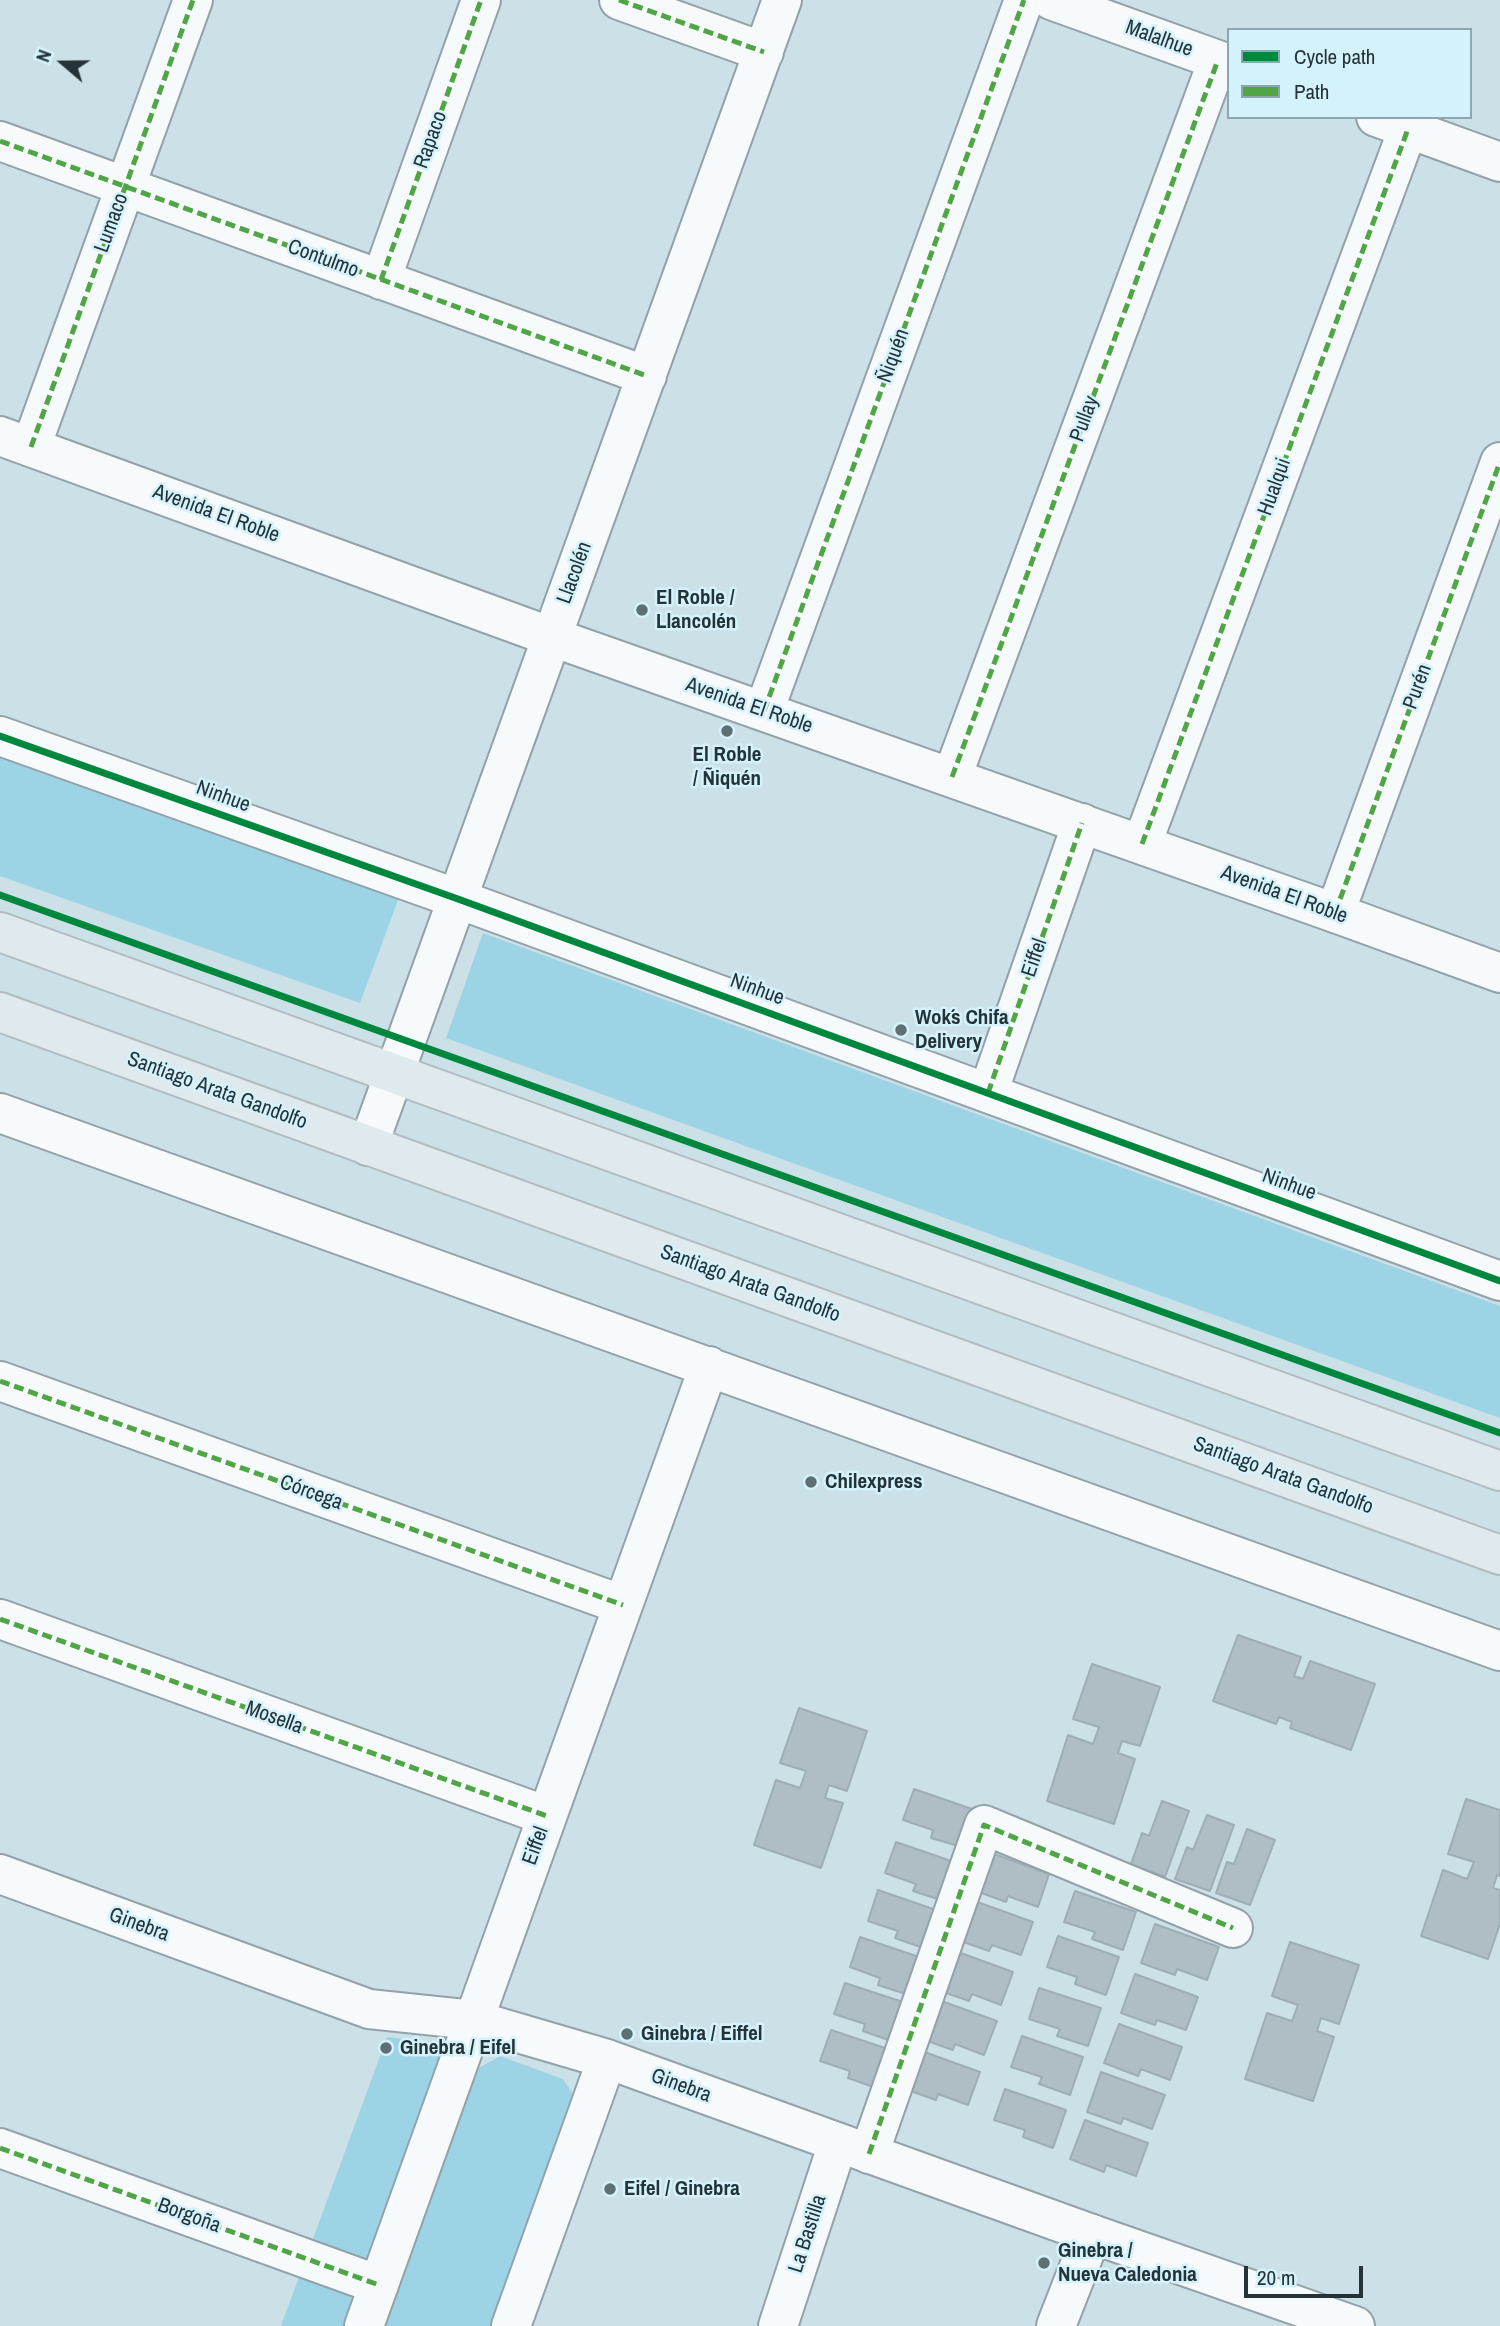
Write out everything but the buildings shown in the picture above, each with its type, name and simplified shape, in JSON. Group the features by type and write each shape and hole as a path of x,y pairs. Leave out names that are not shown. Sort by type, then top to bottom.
{"main road":[{"path":"0,932 1500,1471"},
{"name":"Santiago Arata Gandolfo","path":"0,1013 1500,1555"}],"street":[{"name":"Lumaco","path":"15,441 126,187 193,0"},
{"name":"Rapaco","path":"381,280 481,0"},
{"path":"620,0 764,52"},
{"name":"Llacolén","path":"368,1146 782,0"},
{"name":"Ñiquén","path":"764,711 1024,0"},
{"name":"Malalhue","path":"1051,0 1223,62"},
{"name":"Pullay","path":"952,777 1223,62"},
{"path":"1392,123 1500,162"},
{"name":"Hualqui","path":"1142,845 1392,123"},
{"name":"Contulmo","path":"0,141 647,376"},
{"name":"Avenida El Roble","path":"15,441 552,638 952,777 1500,973"},
{"name":"Purén","path":"1335,913 1500,462"},
{"name":"Ninhue","path":"0,736 1500,1280"},
{"name":"Eiffel","path":"988,1093 1082,823"},
{"path":"0,1113 1500,1651"},
{"name":"Eiffel","path":"364,2326 709,1366"},
{"name":"Córcega","path":"0,1381 623,1605"},
{"name":"Mosella","path":"0,1619 547,1816"},
{"name":"La Bastilla","path":"778,2326 854,2148 984,1825 1233,1928"},
{"name":"Ginebra","path":"0,1874 369,2009 474,2020 607,2059 1355,2326"},
{"path":"510,2326 607,2059"},
{"name":"Borgoña","path":"0,2148 379,2285"},
{"path":"1056,2326 1092,2234"}],"shaded area":[{"path":"0,744 404,884 360,1003 0,876"},
{"path":"483,933 1500,1306 1500,1418 446,1038"},
{"path":"387,2037 440,2043 449,2062 352,2326 281,2326"},
{"path":"500,2056 563,2079 576,2099 495,2326 384,2326 477,2069"}],"marked path":[{"path":"31,447 193,0"},
{"path":"381,280 481,0"},
{"path":"619,0 764,52"},
{"path":"764,711 1024,0"},
{"path":"952,777 1218,60"},
{"path":"1142,844 1408,129"},
{"path":"0,141 647,376"},
{"path":"1335,913 1500,462"},
{"path":"988,1093 1082,823"},
{"path":"0,1381 623,1605"},
{"path":"0,1619 547,1816"},
{"path":"869,2154 984,1825 1233,1928"},
{"path":"0,2148 379,2285"}],"cycle path":[{"path":"0,736 458,899 1500,1281"},
{"path":"0,895 1500,1433"}],"place":[{"name":"El Roble / Llancolén","path":"642,610"},
{"name":"El Roble / Ñiquén","path":"727,731"},
{"name":"Wok´s Chifa Delivery","path":"901,1030"},
{"name":"Chilexpress","path":"811,1482"},
{"name":"Ginebra / Eiffel","path":"627,2034"},
{"name":"Ginebra / Eifel","path":"386,2048"},
{"name":"Eifel / Ginebra","path":"610,2189"},
{"name":"Ginebra / Nueva Caledonia","path":"1044,2263"}]}
